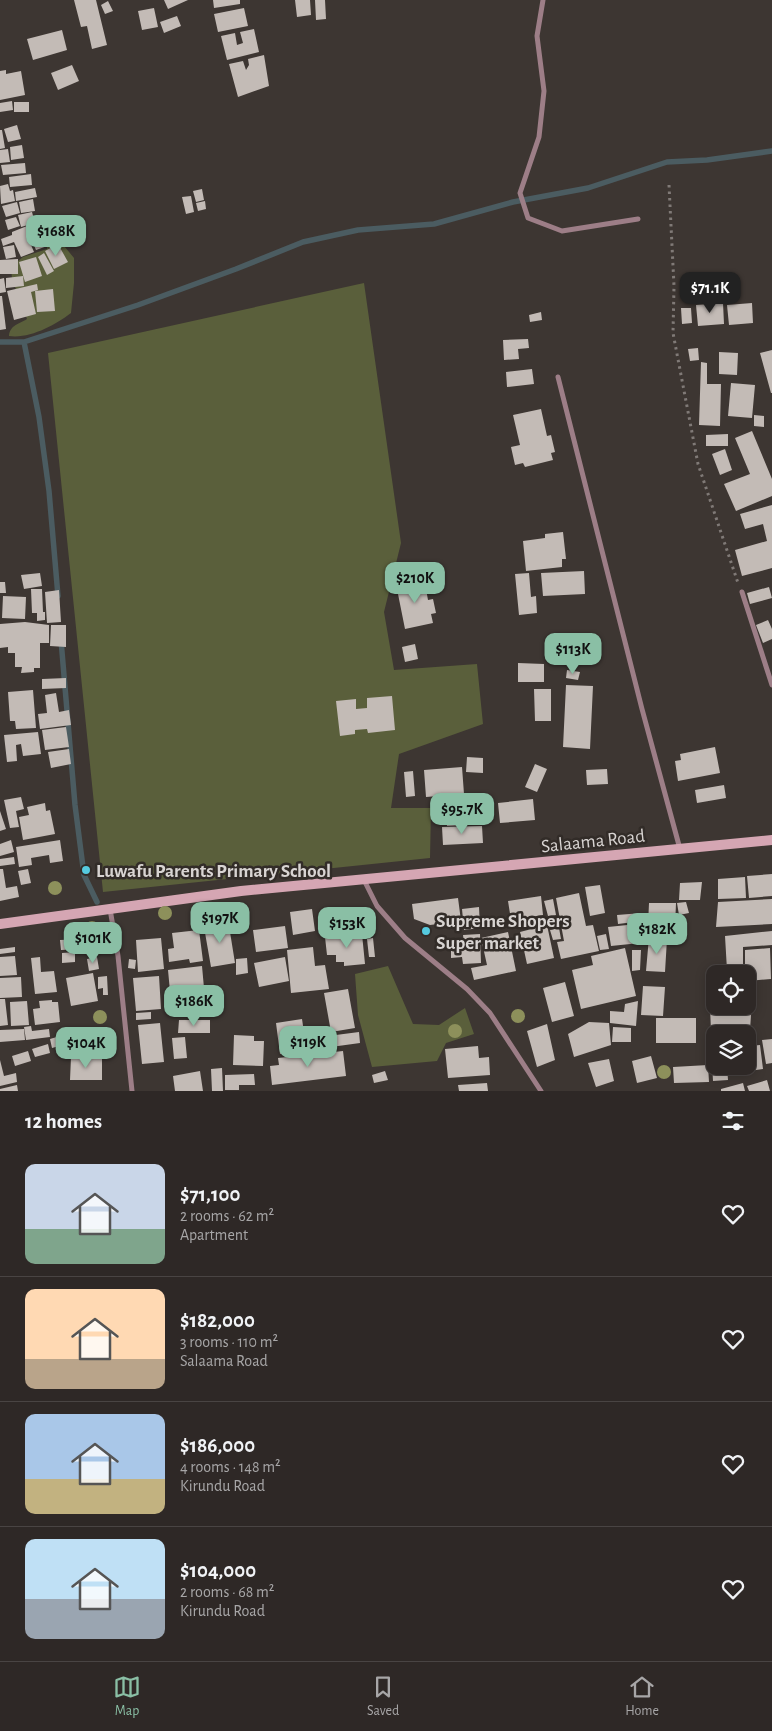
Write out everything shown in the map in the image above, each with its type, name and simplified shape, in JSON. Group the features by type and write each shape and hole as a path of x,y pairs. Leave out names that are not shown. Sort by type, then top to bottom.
{"main road":[{"name":"Salaama Road","path":"0,924 241,891 772,840"}],"street":[{"path":"543,0 537,36 544,91 539,137 520,193 528,218 562,231 638,219"},
{"path":"558,377 642,709 680,849"},
{"path":"742,592 772,685"},
{"path":"364,880 376,906 405,938 467,989 490,1013 541,1091"},
{"path":"110,909 118,956 132,1091"}],"path":[{"path":"669,185 674,286 673,334 698,464 742,592"}],"green space":[{"path":"49,220 60,241 74,258 71,313 58,322 34,333 9,336 13,327 27,319 12,279 11,267 23,257 47,249 47,241 40,229 43,221"},
{"path":"364,283 401,543 384,612 394,670 477,664 483,724 399,754 391,808 431,808 430,858 103,892 48,353"},
{"path":"388,966 413,1024 439,1025 465,1008 474,1034 446,1043 437,1061 372,1067 358,1015 355,974"}],"building":[{"path":"74,0 96,0 107,45 92,49 87,26 81,27"},
{"path":"164,0 188,0 168,9"},
{"path":"213,0 240,0 240,4 214,8"},
{"path":"295,0 310,0 311,15 297,17"},
{"path":"315,0 325,0 326,19 316,20"},
{"path":"108,1 113,11 105,14 101,5"},
{"path":"154,8 158,27 142,30 138,11"},
{"path":"244,8 248,26 218,32 214,14"},
{"path":"177,16 181,26 164,33 160,22"},
{"path":"254,29 259,52 227,60 221,36 235,33 237,45 243,43 240,32"},
{"path":"62,30 67,50 33,60 27,39"},
{"path":"264,55 269,86 238,97 229,64 243,61 246,70 249,65 248,59"},
{"path":"72,65 79,81 58,90 51,73"},
{"path":"6,70 6,74 21,71 25,95 0,100 0,71"},
{"path":"12,101 13,110 0,112 0,103"},
{"path":"14,102 29,102 29,112 14,112"},
{"path":"17,125 21,139 8,142 4,129"},
{"path":"0,130 2,130 5,148 0,149"},
{"path":"22,145 24,158 11,160 10,147"},
{"path":"8,149 10,162 0,163 0,150"},
{"path":"25,163 26,173 3,175 1,165"},
{"path":"31,174 32,185 10,187 9,177"},
{"path":"8,184 10,191 13,190 15,201 1,204 0,186"},
{"path":"35,188 37,197 16,201 15,192"},
{"path":"202,189 204,200 196,202 193,191"},
{"path":"191,196 194,212 186,214 182,197"},
{"path":"33,199 35,211 21,213 19,202"},
{"path":"205,201 206,209 198,211 196,203"},
{"path":"17,202 20,213 6,217 2,206"},
{"path":"32,212 35,223 21,227 18,215"},
{"path":"16,217 20,226 8,230 5,220"},
{"path":"32,224 37,237 29,240 34,252 21,257 14,242 3,246 1,239 12,235 12,232"},
{"path":"47,228 53,244 36,250 33,243 41,240 37,232"},
{"path":"58,244 68,262 54,269 45,251"},
{"path":"14,245 16,257 6,259 3,247"},
{"path":"44,253 54,271 47,275 38,257"},
{"path":"36,257 42,276 25,282 19,262"},
{"path":"18,259 18,274 0,274 0,260"},
{"path":"23,276 24,286 6,288 6,278"},
{"path":"4,278 6,292 0,293 0,279"},
{"path":"37,284 38,290 31,292 36,314 14,320 7,291"},
{"path":"53,289 55,311 37,312 35,291"},
{"path":"0,296 2,296 6,329 0,330"},
{"path":"723,303 724,324 698,326 696,305"},
{"path":"752,303 753,323 729,325 727,305"},
{"path":"681,308 691,308 692,323 682,324"},
{"path":"541,312 542,320 530,322 529,315"},
{"path":"528,339 529,348 518,349 519,359 504,360 503,340"},
{"path":"698,348 699,360 690,361 688,349"},
{"path":"772,350 772,393 771,393 760,353"},
{"path":"719,352 738,353 737,375 719,374"},
{"path":"701,362 707,363 707,384 721,384 720,426 699,425"},
{"path":"532,369 534,384 507,387 506,372"},
{"path":"731,383 755,385 752,418 728,416"},
{"path":"541,409 547,436 551,435 555,452 551,453 553,460 525,467 523,463 515,465 511,447 520,445 513,415"},
{"path":"754,415 764,416 764,427 754,426"},
{"path":"752,431 772,479 772,496 736,511 724,484 750,474 735,438"},
{"path":"728,434 728,446 706,446 706,435"},
{"path":"725,449 732,470 720,475 712,454"},
{"path":"772,505 772,568 742,576 735,550 767,541 763,524 745,529 740,514"},
{"path":"563,532 566,559 562,559 562,567 526,571 523,541 545,538 545,534"},
{"path":"584,571 585,594 543,596 541,573"},
{"path":"40,573 42,586 24,589 21,575"},
{"path":"529,573 531,597 536,596 537,613 519,615 515,574"},
{"path":"424,578 428,600 433,599 436,613 431,614 433,623 405,629 396,584"},
{"path":"0,582 5,582 6,593 0,593"},
{"path":"769,587 772,598 750,604 747,593"},
{"path":"31,589 42,589 45,620 37,621 37,613 32,613"},
{"path":"59,590 61,622 47,623 45,592"},
{"path":"3,596 26,597 25,619 2,618"},
{"path":"768,620 772,629 772,639 763,643 756,625"},
{"path":"25,622 49,625 49,643 40,643 40,668 34,668 34,672 21,673 22,667 15,667 15,653 8,653 8,647 0,648 0,624"},
{"path":"51,625 66,625 66,647 50,646"},
{"path":"415,644 418,659 405,662 402,647"},
{"path":"518,663 544,664 544,682 518,682"},
{"path":"567,670 580,672 578,680 566,678"},
{"path":"66,678 66,688 42,689 42,679"},
{"path":"566,685 593,686 590,749 563,747"},
{"path":"534,689 551,689 551,721 535,721"},
{"path":"33,690 36,728 16,729 15,721 10,721 8,692"},
{"path":"56,693 59,712 69,710 71,725 40,729 38,714 47,713 45,695"},
{"path":"392,696 395,730 368,733 367,729 355,730 355,734 340,736 336,701 356,699 356,709 367,708 367,698"},
{"path":"66,727 69,747 45,750 42,730"},
{"path":"38,732 41,754 23,756 21,744 16,745 17,761 7,762 4,735"},
{"path":"715,747 720,773 678,781 675,761 681,760 680,754"},
{"path":"69,749 71,764 51,768 48,752"},
{"path":"467,757 483,758 483,773 466,772"},
{"path":"535,764 547,769 537,792 525,787"},
{"path":"462,767 464,794 426,797 424,770"},
{"path":"607,769 608,784 587,785 586,770"},
{"path":"413,771 415,796 406,797 404,772"},
{"path":"724,785 726,798 697,803 695,790"},
{"path":"21,797 24,809 16,811 19,827 10,828 4,800"},
{"path":"484,798 485,824 447,826 446,807 456,807 456,799"},
{"path":"533,799 535,820 500,823 498,803"},
{"path":"45,803 46,811 50,810 55,834 23,840 19,817 29,815 27,807"},
{"path":"0,811 6,829 0,831"},
{"path":"482,826 483,843 443,845 442,827"},
{"path":"11,840 14,852 0,856 0,844"},
{"path":"60,840 63,861 50,863 49,855 31,858 32,865 19,867 16,847"},
{"path":"14,857 15,864 0,866 0,859"},
{"path":"0,869 3,869 6,888 17,886 19,897 0,901"},
{"path":"28,869 31,883 21,885 18,871"},
{"path":"772,874 772,896 749,898 747,876"},
{"path":"745,877 746,898 718,899 718,879"},
{"path":"702,882 700,900 679,900 680,883"},
{"path":"600,885 605,913 590,916 585,887"},
{"path":"579,893 586,926 593,925 599,951 561,959 557,942 564,941 556,898"},
{"path":"541,896 543,915 511,920 508,901"},
{"path":"458,898 461,921 430,925 414,919 412,904"},
{"path":"553,899 556,915 548,916 544,901"},
{"path":"772,899 772,924 716,927 718,902"},
{"path":"686,902 689,913 679,915 677,903"},
{"path":"649,903 676,903 675,927 648,925"},
{"path":"479,907 480,928 464,930 462,909"},
{"path":"312,909 315,931 293,935 290,912"},
{"path":"642,913 642,921 618,924 617,915"},
{"path":"232,922 233,932 230,932 235,963 211,967 204,927"},
{"path":"637,924 640,943 611,946 608,927"},
{"path":"547,925 554,958 527,964 520,932"},
{"path":"285,926 288,948 256,952 253,930"},
{"path":"559,928 561,939 553,940 550,930"},
{"path":"199,930 203,961 190,963 189,959 169,962 168,949 174,948 172,933"},
{"path":"772,931 772,945 743,947 743,965 727,965 725,936"},
{"path":"508,932 516,971 474,980 471,968 487,965 481,938"},
{"path":"362,934 365,964 344,966 344,962 336,962 336,955 327,955 325,937"},
{"path":"480,934 481,963 463,964 462,957 451,958 451,944 464,943 463,935"},
{"path":"606,934 609,949 600,950 597,936"},
{"path":"649,937 667,939 665,972 646,971"},
{"path":"161,938 164,969 138,972 136,940"},
{"path":"373,938 375,957 369,957 367,939"},
{"path":"83,939 83,949 61,950 60,940"},
{"path":"15,947 15,952 0,954 0,949"},
{"path":"313,947 315,966 325,965 329,989 291,993 287,950"},
{"path":"625,948 636,996 581,1009 572,970 593,965 591,956"},
{"path":"770,948 771,979 756,980 756,965 745,965 745,950"},
{"path":"632,950 641,950 640,970 632,971"},
{"path":"75,952 75,962 62,963 62,953"},
{"path":"15,956 17,975 0,976 0,957"},
{"path":"40,957 41,972 54,971 57,992 35,994 31,958"},
{"path":"97,957 99,969 89,971 87,959"},
{"path":"285,957 289,981 259,987 254,963"},
{"path":"247,958 248,973 236,975 236,959"},
{"path":"129,959 136,960 135,969 128,968"},
{"path":"202,966 205,999 171,1002 168,970"},
{"path":"93,973 98,1001 71,1006 66,978"},
{"path":"107,976 108,995 103,995 103,988 98,989 98,977"},
{"path":"159,976 161,1009 136,1011 133,978"},
{"path":"21,977 22,997 0,998 0,978"},
{"path":"565,982 574,1016 552,1022 543,988"},
{"path":"643,986 665,987 663,1016 641,1015"},
{"path":"348,989 355,1028 331,1032 324,993"},
{"path":"0,999 5,999 8,1025 0,1026"},
{"path":"52,1000 52,1002 58,1002 60,1022 35,1025 33,1009 40,1008 39,1001"},
{"path":"27,1001 29,1025 11,1026 10,1002"},
{"path":"638,1001 636,1026 610,1023 610,1011 624,1012 625,1004"},
{"path":"199,1002 200,1010 172,1013 171,1005"},
{"path":"151,1012 151,1019 136,1020 136,1013"},
{"path":"710,1015 751,1015 750,1025 711,1025"},
{"path":"656,1018 696,1018 696,1043 656,1043"},
{"path":"302,1019 305,1039 359,1032 360,1043 280,1054 276,1023"},
{"path":"179,1020 210,1020 210,1033 178,1033"},
{"path":"589,1022 609,1023 611,1045 574,1057 568,1034"},
{"path":"160,1023 164,1062 142,1064 138,1025"},
{"path":"547,1024 555,1060 537,1067 527,1031"},
{"path":"31,1026 32,1031 49,1029 50,1037 26,1040 24,1027"},
{"path":"613,1027 631,1028 631,1042 612,1042"},
{"path":"24,1029 25,1040 0,1042 0,1030"},
{"path":"234,1035 254,1036 254,1041 264,1041 263,1066 233,1065"},
{"path":"60,1036 63,1045 52,1048 50,1039"},
{"path":"185,1037 187,1058 174,1059 172,1038"},
{"path":"772,1039 772,1063 766,1064 762,1040"},
{"path":"104,1042 105,1052 64,1056 63,1046"},
{"path":"48,1044 50,1053 35,1057 32,1049"},
{"path":"756,1045 760,1045 763,1069 756,1070"},
{"path":"478,1046 479,1058 489,1057 490,1075 448,1078 445,1049"},
{"path":"28,1051 31,1061 15,1066 12,1056"},
{"path":"343,1051 346,1076 272,1085 270,1066 279,1065 278,1058"},
{"path":"651,1056 657,1078 637,1083 632,1061"},
{"path":"71,1057 102,1057 102,1080 70,1080"},
{"path":"609,1059 614,1081 596,1087 588,1063"},
{"path":"0,1060 4,1076 16,1073 17,1082 0,1086"},
{"path":"706,1065 706,1075 709,1075 709,1082 674,1083 673,1067"},
{"path":"222,1068 223,1091 212,1091 211,1069"},
{"path":"200,1071 203,1091 175,1091 173,1076"},
{"path":"385,1071 388,1080 374,1083 372,1075"},
{"path":"254,1074 255,1085 239,1085 239,1090 225,1090 225,1075"},
{"path":"713,1075 728,1075 728,1080 713,1081"},
{"path":"767,1080 770,1091 749,1091 747,1086"},
{"path":"487,1083 488,1091 459,1091 458,1085"},
{"path":"743,1083 745,1091 721,1091 721,1089"},
{"path":"17,1085 18,1091 0,1091 0,1089"}],"waterway":[{"path":"0,342 24,342 138,305 303,242 358,230 434,224 513,202 588,188 667,162 707,160 772,151"},
{"path":"24,342 39,417 49,491 58,596"},
{"path":"61,640 75,805 84,875 97,902"}],"place":[{"name":"Luwafu Parents Primary School","path":"86,870"},
{"name":"Supreme Shopers Super market","path":"426,931"}]}
